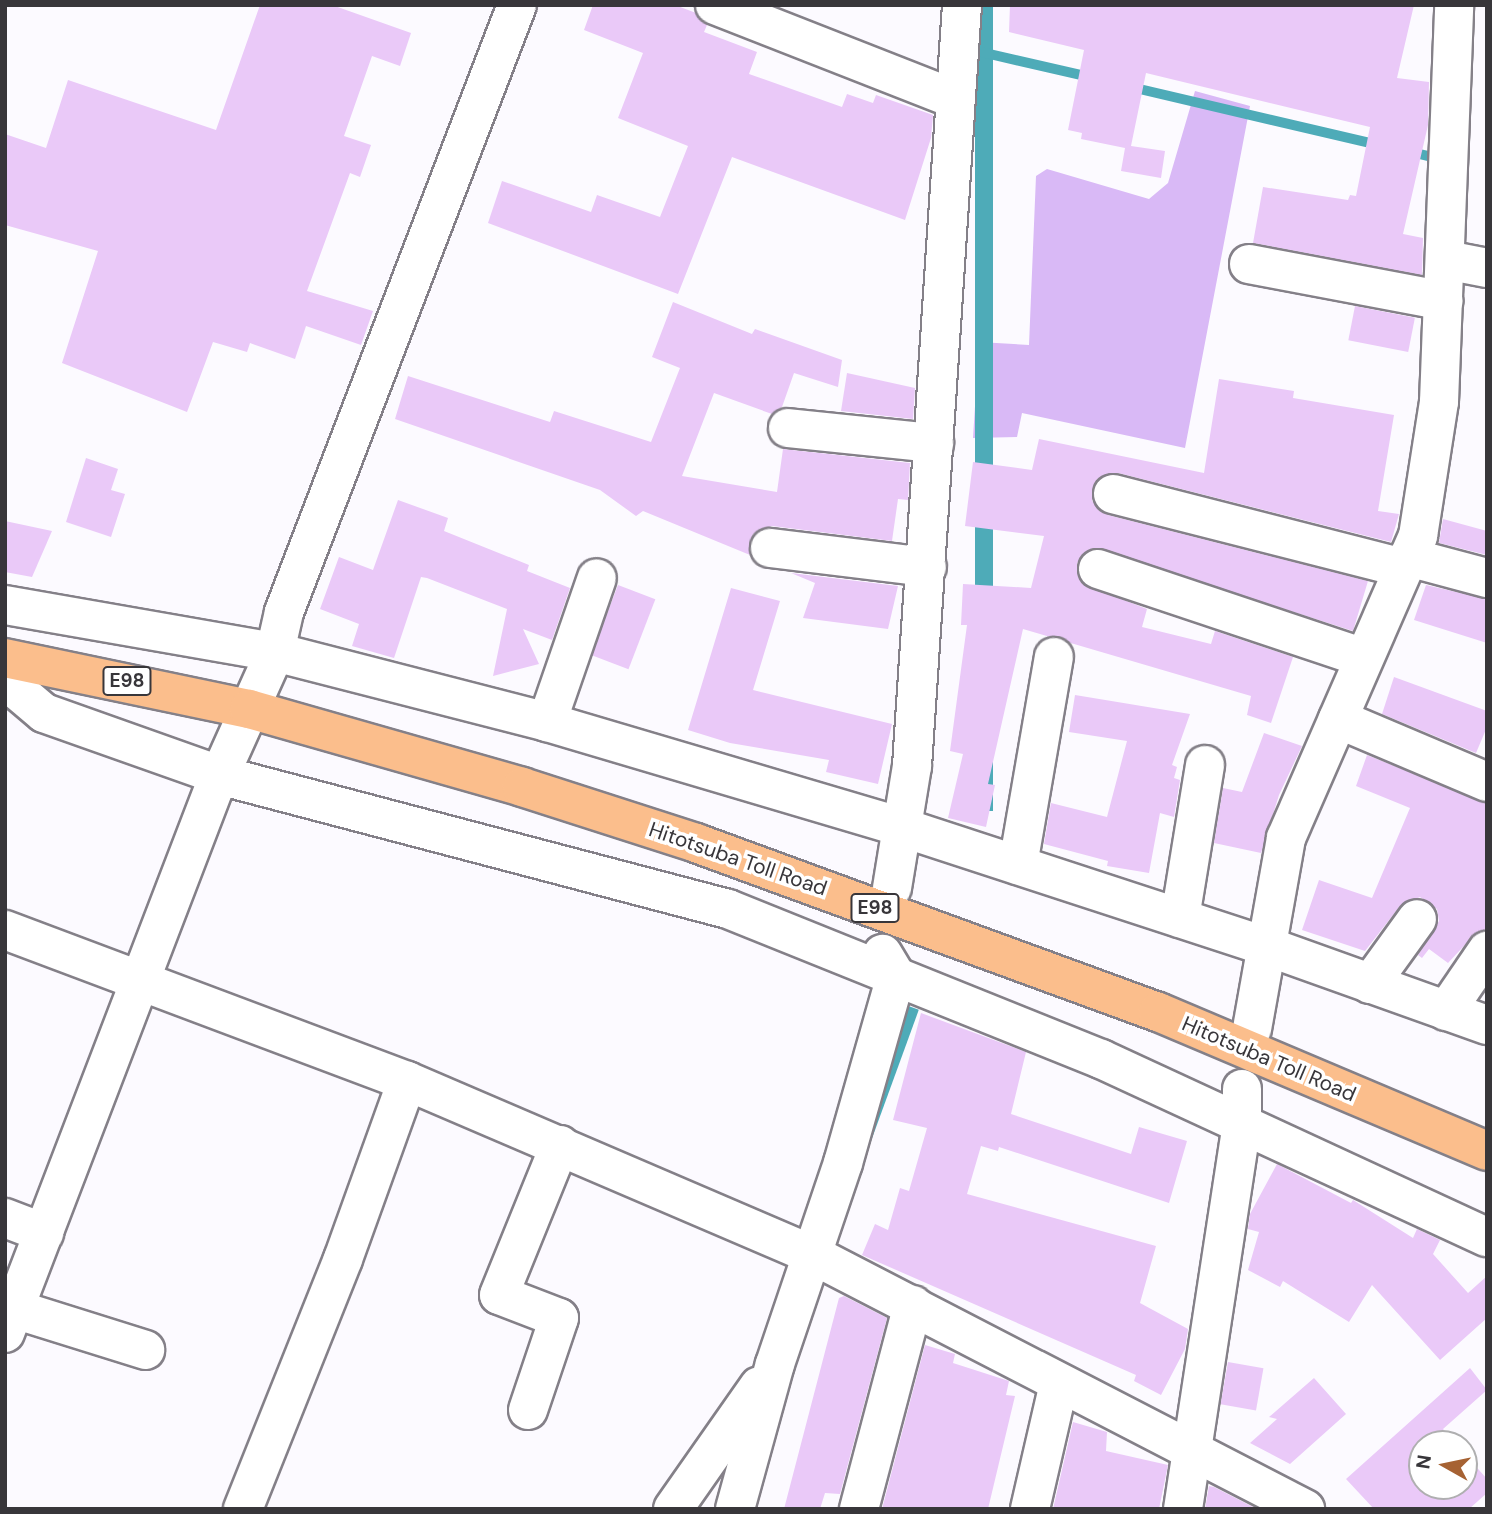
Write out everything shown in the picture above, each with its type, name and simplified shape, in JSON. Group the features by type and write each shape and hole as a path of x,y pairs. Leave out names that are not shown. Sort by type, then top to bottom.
{"main road":[{"name":"Hitotsuba Toll Road","path":"5,658 249,709 522,787 696,843 1158,1012 1487,1150"}],"street":[{"path":"145,1350 8,1316 44,1233 219,775 275,652 284,612 517,5"},
{"path":"715,5 955,99"},
{"path":"892,888 904,828 927,567 962,5"},
{"path":"1252,1029 1286,838 1418,536 1439,402 1454,5"},
{"path":"1446,260 1487,268"},
{"path":"1249,264 1444,301"},
{"path":"788,428 934,443"},
{"path":"1113,494 1244,542 1406,562 1487,578"},
{"path":"770,548 927,567"},
{"path":"1098,569 1181,612 1364,658"},
{"path":"547,722 597,578"},
{"path":"5,606 275,652 390,678 547,722 904,828 1266,946 1487,1026"},
{"path":"1018,865 1055,657"},
{"path":"5,680 44,712 219,775 727,909 889,964 1101,1059 1242,1106 1487,1237"},
{"path":"1338,719 1487,782"},
{"path":"1180,918 1205,765"},
{"path":"1370,984 1417,919"},
{"path":"5,930 407,1081 814,1255 1305,1509"},
{"path":"1446,1011 1487,951"},
{"path":"735,1509 775,1364 814,1255 889,964"},
{"path":"243,1509 343,1259 407,1081"},
{"path":"1182,1509 1242,1106"},
{"path":"528,1410 559,1318 499,1295 560,1145"},
{"path":"5,1219 44,1233"},
{"path":"859,1509 913,1306"},
{"path":"673,1509 775,1364"},
{"path":"1030,1509 1059,1383"}],"shaded area":[{"path":"1195,91 1250,106 1185,448 1022,413 1017,437 973,438 979,342 1029,345 1036,176 1047,169 1149,199 1168,183"}],"water":[{"path":"975,5 993,5 993,811 975,811"},
{"path":"900,1003 919,1010 834,1244 815,1237"}],"building":[{"path":"260,5 332,5 411,33 400,66 372,56 344,136 371,145 360,177 350,173 307,291 373,311 361,345 306,326 295,359 250,343 247,352 213,342 187,412 62,363 98,251 5,225 5,134 46,148 68,80 216,130"},
{"path":"593,5 675,5 696,13 707,25 704,32 757,52 749,74 842,107 847,94 873,103 876,95 933,115 931,138 905,220 732,157 678,294 488,223 502,181 591,212 597,195 660,217 688,146 618,118 643,53 584,30"},
{"path":"1010,5 1414,5 1397,78 1429,82 1428,125 1403,234 1423,238 1422,275 1253,243 1263,187 1348,200 1350,195 1356,196 1370,127 1146,73 1131,146 1165,151 1161,178 1121,171 1125,148 1081,139 1082,133 1068,130 1084,50 1009,32"},
{"path":"673,302 752,334 755,329 842,360 838,387 794,373 782,407 772,414 714,393 682,476 777,492 783,449 910,463 908,500 898,499 892,541 772,526 753,534 750,555 643,511 636,516 600,490 395,419 408,376 550,422 554,411 651,442 680,368 652,357"},
{"path":"1355,306 1415,318 1408,352 1348,340"},
{"path":"847,373 915,388 913,419 841,411"},
{"path":"1219,379 1294,391 1293,398 1394,415 1378,511 1399,514 1391,542 1118,473 1097,479 1092,501 1108,515 1368,581 1353,631 1093,548 1077,563 1081,583 1147,609 1142,627 1211,644 1215,631 1293,657 1271,723 1247,715 1251,696 1023,629 988,784 995,785 986,827 948,818 963,754 950,751 967,625 961,625 963,584 1031,588 1044,536 965,526 973,462 1032,470 1039,439 1204,473"},
{"path":"86,458 118,469 111,490 125,494 111,537 66,522"},
{"path":"398,500 448,518 444,531 529,565 527,571 570,588 552,640 523,629 539,664 493,676 507,609 427,578 421,577 394,658 352,646 359,624 320,609 339,557 373,570"},
{"path":"1443,519 1487,531 1487,555 1439,543"},
{"path":"5,521 52,531 32,577 5,572"},
{"path":"791,573 898,586 888,629 803,618 815,583"},
{"path":"618,585 655,599 628,669 591,655"},
{"path":"1426,585 1487,599 1487,643 1414,620"},
{"path":"731,588 780,601 753,690 892,724 878,784 826,772 829,760 730,743 688,730"},
{"path":"1394,677 1487,711 1487,727 1476,753 1382,714"},
{"path":"1075,695 1190,714 1172,765 1177,767 1174,778 1180,780 1174,817 1160,813 1149,873 1107,866 1108,861 1044,844 1051,803 1107,817 1127,741 1069,732"},
{"path":"1264,733 1302,746 1279,795 1261,853 1214,843 1223,788 1242,792"},
{"path":"1367,755 1487,803 1487,929 1477,932 1448,963 1429,949 1422,958 1418,955 1439,921 1437,909 1420,897 1400,906 1365,951 1302,930 1319,880 1372,898 1410,808 1356,786"},
{"path":"921,1013 1026,1052 1011,1114 1131,1154 1139,1127 1187,1141 1169,1203 999,1147 998,1151 981,1146 967,1194 1156,1246 1140,1303 1188,1329 1185,1349 1161,1395 1134,1381 1136,1375 862,1255 875,1224 888,1230 900,1188 909,1191 927,1128 893,1120"},
{"path":"1277,1164 1351,1203 1353,1200 1413,1238 1417,1229 1440,1240 1433,1254 1468,1293 1487,1276 1487,1318 1440,1360 1372,1285 1349,1322 1283,1281 1280,1287 1248,1270 1259,1232 1248,1229 1250,1214"},
{"path":"844,1296 887,1318 840,1494 825,1493 820,1509 784,1509 839,1298"},
{"path":"925,1345 955,1354 953,1363 1009,1381 1006,1395 1015,1396 988,1509 882,1509"},
{"path":"1228,1362 1263,1368 1256,1411 1221,1404"},
{"path":"1470,1368 1487,1390 1444,1430 1408,1430 1408,1500 1478,1500 1478,1469 1487,1479 1487,1493 1469,1509 1374,1509 1346,1479"},
{"path":"1314,1378 1346,1414 1290,1464 1250,1443 1277,1419 1269,1417"},
{"path":"1073,1422 1107,1432 1106,1451 1168,1465 1159,1509 1053,1509"},
{"path":"1209,1486 1214,1487 1257,1509 1205,1509"}],"waterway":[{"path":"981,52 1089,77"},
{"path":"1131,87 1379,145"},
{"path":"1411,152 1429,156"}]}
